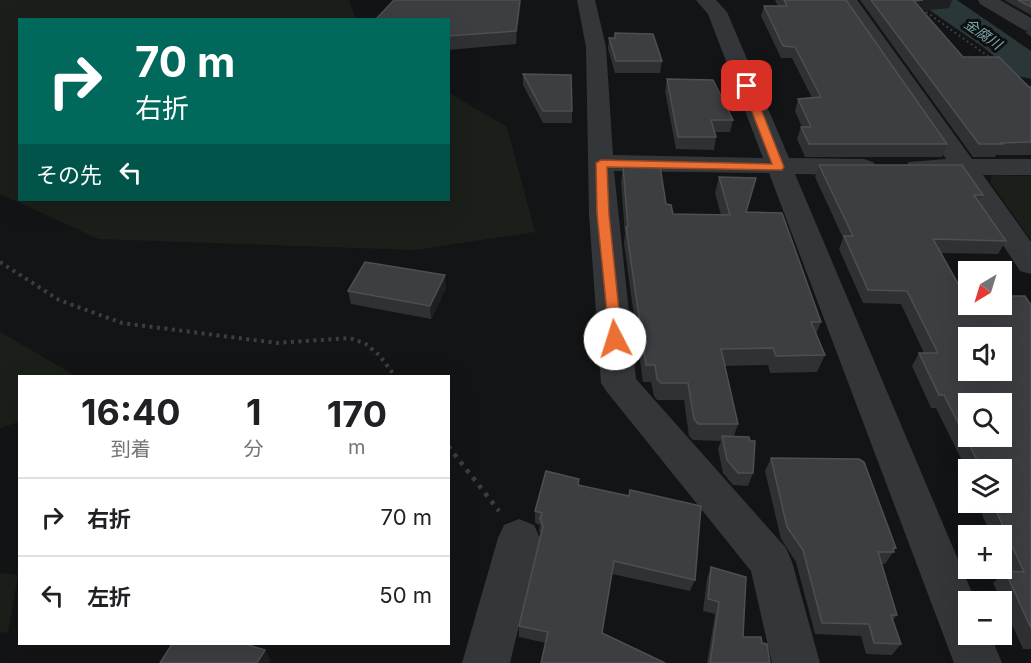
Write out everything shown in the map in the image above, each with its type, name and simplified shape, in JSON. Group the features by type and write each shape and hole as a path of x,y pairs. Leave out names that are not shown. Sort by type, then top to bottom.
{"street":[{"path":"586,0 596,47 603,214 619,383 771,561 796,663"},
{"path":"705,0 717,12 978,663"},
{"path":"847,0 1031,264"},
{"path":"987,0 1031,26"},
{"path":"601,163 779,167 1031,167"},
{"path":"486,663 519,538"}],"path":[{"path":"920,7 998,63"},
{"path":"1017,77 1031,88"},
{"path":"0,262 59,300 122,323 277,343 350,338 366,344 379,355 394,375"},
{"path":"450,449 519,538"}],"shaded area":[{"path":"0,0 349,0 356,18 18,18 18,201 450,201 450,94 507,127 535,232 415,250 99,239 0,194"},
{"path":"993,175 1031,176 1031,240 990,182"},
{"path":"0,332 74,375 18,375 18,422 0,428"},
{"path":"0,573 18,575 8,632 0,633"}],"building":[{"path":"394,0 520,0 516,31 450,36 450,18 377,18"},
{"path":"784,0 846,0 947,144 809,144 801,127 811,127 798,99 821,97 795,47 783,46 764,6 787,6"},
{"path":"871,0 923,0 914,1 963,57 999,57 1031,87 1031,142 979,144"},
{"path":"1018,0 1031,0 1031,7"},
{"path":"615,33 653,34 662,61 616,61 609,38 615,38"},
{"path":"523,74 571,75 572,111 543,111"},
{"path":"667,79 713,80 733,120 711,120 716,137 678,137"},
{"path":"819,165 962,165 983,195 974,195 1006,241 933,239 958,284 958,315 1012,315 1012,296 1025,296 1031,305 1031,628 1009,579 1012,579 1012,571 1024,572 1012,546 1012,525 1003,525 997,513 1012,513 1012,459 976,459 970,447 1012,447 1012,393 958,393 958,423 944,395 939,395 919,353 938,353 907,291 868,290 844,236 853,236"},
{"path":"623,166 660,166 666,204 671,205 673,214 730,215 719,177 756,178 746,212 782,213 821,322 811,322 825,355 776,356 773,348 721,349 738,424 698,424 694,419 688,383 661,383 657,379 655,365 646,365 626,227 628,227"},
{"path":"365,262 445,275 430,306 348,291"},
{"path":"722,436 749,437 750,441 755,441 753,473 738,473 727,460"},
{"path":"771,458 859,459 864,462 896,548 893,548 894,552 878,552 897,615 891,615 901,644 874,643 869,624 822,623 803,550 787,527"},
{"path":"546,471 579,479 578,485 629,496 630,490 701,506 695,580 614,561 602,633 665,663 541,663 548,632 519,626 543,526 540,519 542,513 535,511"},
{"path":"711,567 746,577 743,637 761,637 762,643 767,644 770,663 710,663 719,602 708,599"},
{"path":"171,645 248,645 265,650 257,663 160,663"}],"waterway":[{"name":"金腐川","path":"936,0 995,40 1031,68"}],"route":[{"path":"615,339 603,214 601,163 779,167 747,86"}]}
